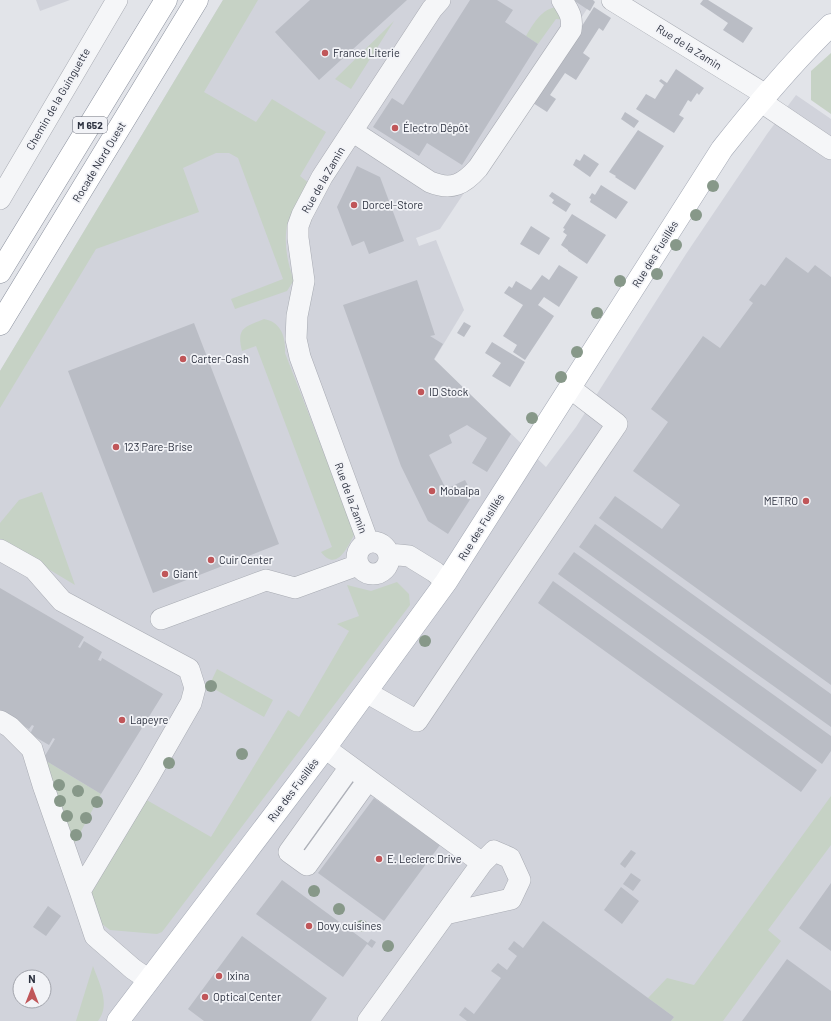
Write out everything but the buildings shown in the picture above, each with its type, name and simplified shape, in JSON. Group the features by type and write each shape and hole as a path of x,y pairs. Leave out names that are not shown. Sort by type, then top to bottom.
{"main road":[{"name":"M 652","path":"0,272 165,0"},
{"name":"Rocade Nord Ouest","path":"0,324 197,0"},
{"name":"Rue des Fusillés","path":"124,1019 149,980 325,748 446,582 713,162 763,98 831,25"}],"street":[{"name":"Chemin de la Guinguette","path":"0,199 117,0"},
{"name":"Rue de la Zamin","path":"368,542 300,356 296,339 297,316 304,281 298,238 298,226 302,215 322,177 432,9 440,0"},
{"path":"352,132 430,182 441,186 452,186 468,179 478,168 571,30 571,13 562,0"},
{"name":"Rue de la Zamin","path":"612,0 763,98 831,149"},
{"path":"366,692 417,720 596,455 616,424 570,388"},
{"name":"Rue de la Zamin","path":"358,564 357,554 359,549 363,544 368,542 379,542 389,554"},
{"path":"0,550 34,569 62,601 190,669 195,688 191,704 80,891"},
{"path":"161,619 266,580 295,588 358,564 365,572 375,574 388,565 389,554 409,556 435,572 446,582"},
{"path":"0,721 10,727 32,749 95,936 133,970 149,980"},
{"path":"325,748 482,863"},
{"path":"350,767 289,852 307,865 368,780"},
{"path":"368,1021 445,914 482,863 494,851 510,858 520,880 511,899 445,914"}],"shaded area":[{"path":"36,0 70,0 40,11"},
{"path":"223,0 593,0 440,229 416,238 419,246 436,240 464,310 434,360 546,467 576,427 686,254 767,134 796,95 831,119 831,1021 0,1021 0,371"}],"green space":[{"path":"223,0 258,0 204,92 256,122 272,99 326,132 300,176 310,184 295,207 288,222 286,251 294,280 287,291 235,309 231,299 283,279 238,158 229,153 216,153 183,168 199,212 96,249 0,408 0,371"},
{"path":"557,7 566,20 556,19 538,44 526,36 538,17 551,8"},
{"path":"394,21 351,89 335,79"},
{"path":"831,53 831,114 811,100 811,71"},
{"path":"264,319 275,323 281,331 285,341 285,353 355,533 345,550 337,559 332,560 327,558 321,552 332,547 256,346 242,351 240,343 241,332 247,326"},
{"path":"42,492 75,585 0,540 0,523 19,500"},
{"path":"397,582 409,594 410,605 162,932 157,934 110,930 102,924 90,900 92,890 145,799 211,837 288,710 299,717 349,631 337,624 359,616 347,585 371,591"},
{"path":"217,669 273,700 264,717 209,686"},
{"path":"43,759 101,794 72,848"},
{"path":"831,796 831,845 768,930 781,941 723,1021 671,1021 674,1017 648,998 667,978 694,985"},
{"path":"93,966 101,986 104,1008 98,1021 76,1021"}],"place":[{"name":"France Literie","path":"325,53"},
{"name":"Électro Dépôt","path":"395,128"},
{"name":"Dorcel-Store","path":"354,205"},
{"name":"Carter-Cash","path":"183,359"},
{"name":"ID Stock","path":"421,392"},
{"name":"123 Pare-Brise","path":"116,447"},
{"name":"Mobalpa","path":"432,491"},
{"name":"METRO","path":"806,501"},
{"name":"Cuir Center","path":"211,560"},
{"name":"Giant","path":"165,574"},
{"name":"Lapeyre","path":"122,720"},
{"name":"E. Leclerc Drive","path":"379,859"},
{"name":"Dovy cuisines","path":"309,926"},
{"name":"Ixina","path":"219,976"},
{"name":"Optical Center","path":"205,997"}]}
